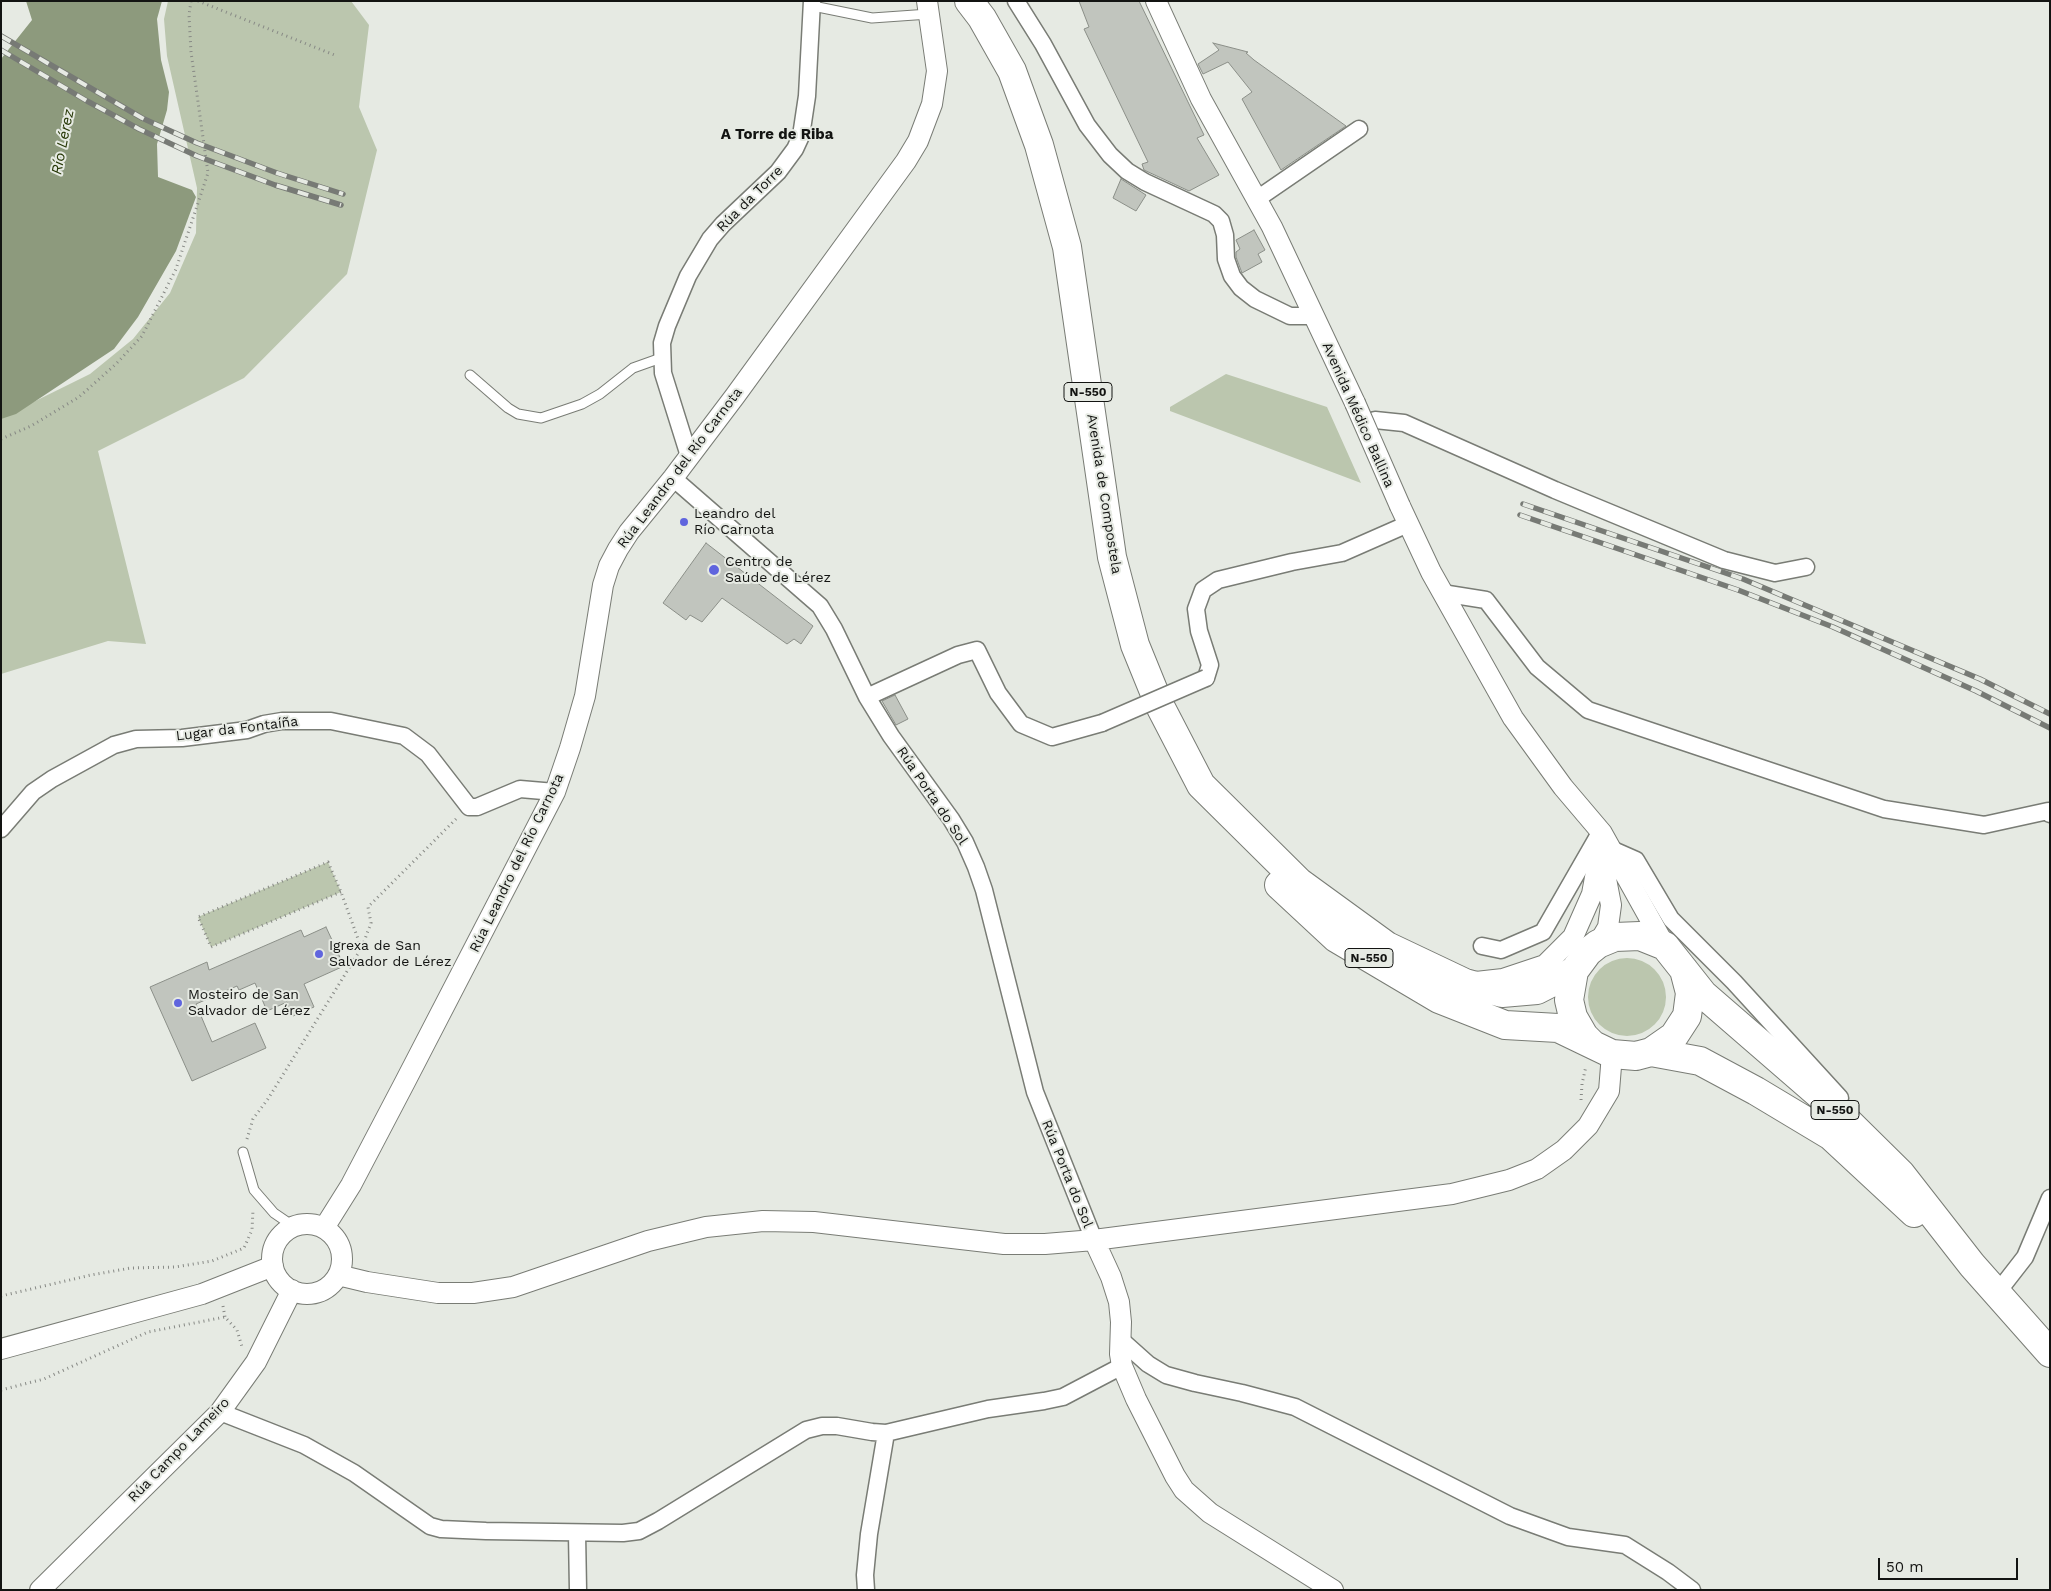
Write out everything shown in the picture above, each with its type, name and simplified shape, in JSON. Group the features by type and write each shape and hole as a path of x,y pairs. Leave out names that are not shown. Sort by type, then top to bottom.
{"highway":[{"name":"Avenida de Compostela","path":"969,1 982,18 1012,71 1039,145 1067,247 1112,557 1136,645 1158,704 1201,785 1299,882 1387,946 1465,983 1502,993 1537,990 1574,971"},
{"name":"N-550","path":"1201,785 1229,824 1286,894 1336,938 1439,999 1505,1025 1558,1028 1602,1049 1636,1056 1651,1052 1674,1036 1687,1016 1690,993 1684,969"},
{"name":"N-550","path":"1602,1049 1584,1036 1573,1017 1569,1000 1574,971 1588,952 1598,944 1616,937 1640,936 1665,946 1703,994 1846,1120 1901,1174 1972,1265 2050,1353"},
{"name":"N-550","path":"1651,1052 1700,1061 1756,1091 1830,1136 1972,1265"}],"street":[{"path":"1016,1 1043,44 1087,125 1110,155 1127,171 1144,182 1214,214 1221,221 1225,235 1226,259 1232,276 1241,288 1256,299 1290,316 1312,316"},
{"name":"Avenida Médico Ballina","path":"1156,1 1202,98 1272,227 1312,316 1355,403 1404,515 1442,593 1513,718 1562,787 1602,833 1611,905 1608,928 1598,944"},
{"name":"Rúa da Torre","path":"689,456 667,390 661,358 662,343 688,276 699,256 723,224 787,162 801,136 807,96 812,4"},
{"name":"Rúa Leandro del Río Carnota","path":"324,1228 351,1185 555,792 585,696 599,606 609,566 629,532 673,478 783,330 906,161 918,141 932,104 937,70 928,8"},
{"path":"1256,199 1359,129"},
{"path":"1364,424 1375,420 1404,423 1555,490 1724,560 1775,573 1806,567"},
{"name":"Rúa Porta do Sol","path":"673,478 820,606 834,629 867,697 891,736 952,819 965,842 976,867 1034,1092 1094,1240"},
{"path":"867,697 958,655 977,650 998,693 1021,724 1052,737 1102,724 1206,678 1210,665 1199,631 1196,609 1202,590 1218,580 1292,562 1342,553 1404,515"},
{"path":"1442,593 1486,600 1538,666 1588,710 1884,809 1984,825 2048,811 2050,814"},
{"name":"Lugar da Fontaíña","path":"1,829 33,792 52,779 114,745 136,739 182,738 248,730 264,724 282,721 331,721 404,736 428,754 469,807"},
{"path":"469,807 477,807 520,789 555,792"},
{"path":"1465,983 1503,979 1545,965 1573,937 1592,894 1603,846"},
{"path":"1482,946 1501,950 1543,932 1603,846"},
{"path":"1603,846 1636,860 1671,919 1734,982 1840,1097 1846,1120"},
{"name":"Avenida Médico Ballina","path":"1603,846 1665,946"},
{"path":"338,1275 367,1282 438,1292 473,1293 513,1287 648,1241 706,1228 763,1221 814,1222 1004,1244 1045,1244 1094,1240 1452,1194 1509,1180 1537,1169 1564,1150 1588,1126 1609,1091 1602,1049"},
{"path":"1997,1293 2025,1257 2050,1198"},
{"path":"314,1224 324,1228 333,1234 339,1244 342,1259 338,1275 323,1290 302,1293 292,1290 283,1284 273,1266 272,1254 276,1242 283,1233 294,1226 314,1224"},
{"path":"1094,1240 1119,1302 1122,1366 1136,1398 1175,1476 1184,1490 1210,1513 1333,1590"},
{"path":"1,1349 202,1294 273,1266"},
{"name":"Rúa Campo Lameiro","path":"40,1590 220,1412 256,1362 292,1290"},
{"path":"1120,1339 1148,1364 1166,1375 1295,1407 1510,1516 1568,1537 1625,1545 1668,1572 1692,1590"},
{"path":"220,1412 304,1445 354,1473 430,1526 441,1529 623,1533 639,1530 658,1521 806,1430 822,1426 837,1426 886,1433 988,1409 1044,1401 1063,1397 1122,1366"},
{"path":"866,1590 865,1575 869,1534 886,1433"},
{"path":"577,1533 578,1590"}],"lane":[{"path":"812,4 872,18 928,8"},
{"path":"470,375 508,408 518,414 541,418 582,404 600,394 633,368 661,358"},
{"path":"243,1152 254,1190 274,1213 294,1226"}],"path":[{"path":"1,439 31,426 79,397 116,364 142,336 176,269 208,173 191,52 188,15 191,1"},
{"path":"198,1 337,56"},
{"path":"243,1152 253,1119 268,1099 362,947 371,923 368,907 469,807"},
{"path":"341,892 211,947 198,917 328,862 341,892 362,947"},
{"path":"1581,1104 1582,1084 1602,1049"},
{"path":"1,1296 131,1268 175,1267 212,1261 244,1248 252,1230 254,1190"},
{"path":"223,1302 226,1318 237,1330 244,1352 256,1362"},
{"path":"1,1390 44,1379 148,1332 226,1318"}],"shaded area":[{"path":"168,1 351,1 369,25 359,107 377,150 347,274 244,378 98,451 146,644 108,641 1,674 1,418 90,374 133,339 170,293 196,233 197,188 167,56 164,19"},
{"path":"1226,374 1327,407 1361,483 1170,411 1170,407"},
{"path":"328,862 341,892 211,947 198,917"},
{"path":"1627,958 1642,961 1659,975 1663,982 1666,997 1663,1012 1649,1029 1642,1033 1627,1036 1612,1033 1595,1019 1591,1012 1588,997 1591,982 1605,965 1612,961"}],"water":[{"name":"Río Lérez","path":"26,1 162,1 157,19 161,60 169,92 167,110 157,144 158,177 192,190 196,197 176,251 138,317 114,349 16,414 1,419 1,59 32,20"}],"building":[{"path":"1079,1 1139,1 1204,135 1197,138 1219,175 1189,191 1144,170 1142,164 1148,162 1084,29 1089,27"},
{"path":"1213,43 1248,52 1246,53 1254,60 1346,126 1281,170 1242,99 1252,92 1228,62 1203,74 1198,64 1219,50"},
{"path":"1121,179 1146,195 1136,211 1113,198"},
{"path":"1254,230 1265,250 1258,254 1262,262 1242,273 1236,257 1236,252 1240,249 1236,240"},
{"name":"Centro de Saúde de Lérez","path":"706,543 813,626 801,644 794,639 787,644 722,598 702,622 690,615 686,620 663,603"},
{"path":"895,695 908,719 896,725 882,701"},
{"name":"Mosteiro de San Salvador de Lérez","path":"326,927 344,966 304,984 314,1007 293,1016 287,1002 267,1011 255,983 239,990 237,986 196,1004 212,1042 255,1023 266,1048 192,1081 150,987 207,962 209,970 301,930 304,937"}],"railway":[{"path":"1,36 142,118 197,143 277,173 343,194"},
{"path":"1,50 87,101 139,129 197,156 275,185 341,205"},
{"path":"1523,504 1743,579 1980,679 2050,714"},
{"path":"1520,515 1738,590 1833,627 1976,691 2050,728"}],"place":[{"name":"Leandro del Río Carnota","path":"684,522"},
{"name":"Centro de Saúde de Lérez","path":"714,570"},
{"name":"Igrexa de San Salvador de Lérez","path":"319,954"},
{"name":"Mosteiro de San Salvador de Lérez","path":"178,1003"}],"district":[{"name":"A Torre de Riba","path":"777,135"}]}
